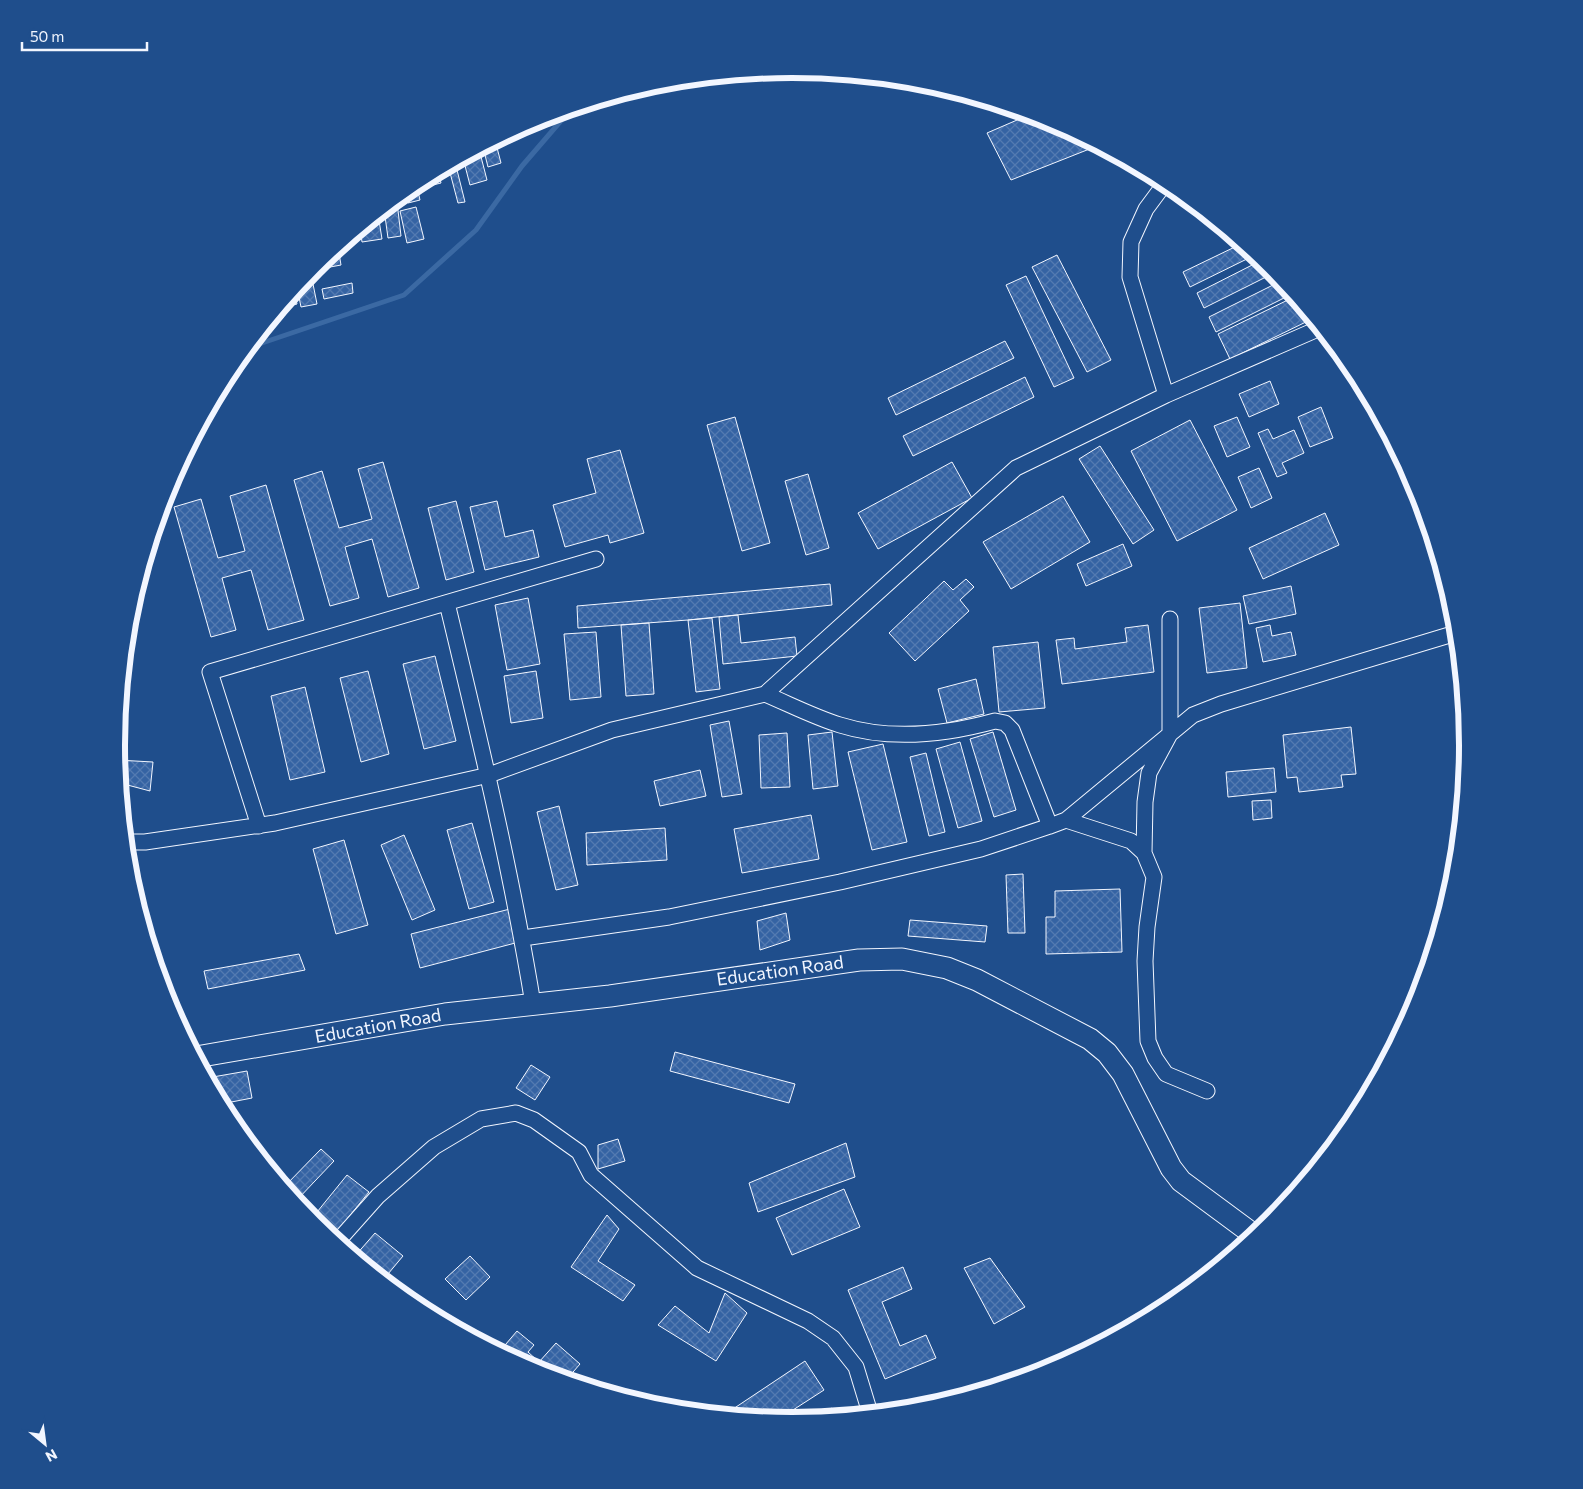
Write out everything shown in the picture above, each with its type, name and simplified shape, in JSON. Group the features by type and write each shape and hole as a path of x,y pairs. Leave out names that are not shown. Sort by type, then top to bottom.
{"street":[{"path":"1161,189 1146,209 1132,242 1130,277 1166,394"},
{"path":"132,842 145,842 259,826 489,775 612,730 765,694 1016,468 1166,394 1315,330"},
{"path":"259,826 210,672 596,559"},
{"path":"447,603 489,775 523,938 533,1004"},
{"path":"1144,853 1149,773 1170,734 1170,619"},
{"path":"523,938 669,917 840,882 982,849 1066,820 1193,715 1220,704 1449,635"},
{"path":"765,694 840,725 881,734 924,735 995,721 1006,723 1012,730 1050,826"},
{"path":"1066,820 1131,841 1144,853 1154,877 1147,927 1145,961 1148,1040 1155,1058 1166,1074 1207,1091"},
{"name":"Education Road","path":"202,1056 445,1014 610,996 859,960 902,959 947,968 977,980 1096,1043 1123,1074 1171,1168 1181,1181 1248,1230"},
{"path":"342,1237 378,1196 434,1147 481,1119 516,1112 534,1120 579,1152 590,1175 697,1268 808,1321 833,1338 856,1366 868,1407"}],"building":[{"path":"1021,118 1091,148 1011,180 987,133"},
{"path":"497,146 501,163 488,167 484,152"},
{"path":"480,155 487,180 470,185 464,163"},
{"path":"456,168 465,202 458,203 450,172"},
{"path":"440,178 441,183 429,185"},
{"path":"418,192 420,200 408,203 407,200"},
{"path":"398,206 401,236 388,238 385,215"},
{"path":"416,207 424,239 407,243 400,211"},
{"path":"379,220 382,239 362,242 361,235"},
{"path":"1235,247 1248,259 1190,287 1183,272"},
{"path":"339,255 341,265 325,268"},
{"path":"1057,255 1111,360 1087,372 1032,267"},
{"path":"1254,264 1267,277 1204,308 1197,293"},
{"path":"1026,276 1074,378 1054,387 1006,285"},
{"path":"312,281 317,304 301,307 299,296"},
{"path":"352,283 353,293 324,299 322,289"},
{"path":"1274,285 1286,297 1216,332 1209,317"},
{"path":"296,299 297,304 289,306"},
{"path":"1288,300 1307,321 1230,359 1218,334"},
{"path":"1005,341 1014,358 896,415 888,398"},
{"path":"1025,377 1034,397 913,456 903,436"},
{"path":"1270,381 1279,404 1249,417 1239,394"},
{"path":"1321,407 1333,438 1310,447 1298,417"},
{"path":"735,417 770,543 742,551 707,425"},
{"path":"1237,417 1250,447 1227,457 1214,426"},
{"path":"1190,420 1237,510 1177,541 1131,451"},
{"path":"1268,429 1273,439 1294,430 1304,453 1282,463 1287,473 1277,477 1258,433"},
{"path":"1100,446 1154,530 1133,544 1079,459"},
{"path":"620,450 644,533 610,543 608,535 565,547 553,505 596,493 587,459"},
{"path":"383,462 419,588 388,597 372,539 345,547 359,598 330,606 294,480 322,471 339,528 372,519 358,469"},
{"path":"952,462 972,498 878,549 858,513"},
{"path":"1259,468 1272,498 1251,508 1238,477"},
{"path":"808,474 829,548 806,555 785,481"},
{"path":"266,485 304,620 268,630 251,570 222,578 236,630 211,637 174,507 201,499 218,558 245,551 230,496"},
{"path":"1063,496 1090,542 1011,589 983,542"},
{"path":"456,501 474,572 446,580 428,508"},
{"path":"497,501 505,537 533,530 539,557 485,570 470,507"},
{"path":"1325,513 1339,545 1263,579 1249,548"},
{"path":"1123,544 1132,566 1086,586 1077,564"},
{"path":"966,579 974,587 960,600 969,611 915,661 889,633 944,581 953,590"},
{"path":"830,584 832,605 688,620 578,628 577,606"},
{"path":"1291,586 1296,614 1249,624 1243,596"},
{"path":"528,598 540,664 507,670 495,605"},
{"path":"1240,603 1247,668 1207,673 1199,608"},
{"path":"738,615 741,643 795,637 797,656 723,664 719,617"},
{"path":"712,618 720,689 696,692 688,620"},
{"path":"649,623 654,694 626,696 621,625"},
{"path":"1148,625 1154,672 1062,684 1056,640 1074,638 1075,649 1127,642 1125,628"},
{"path":"1270,625 1272,636 1291,632 1296,655 1263,662 1256,628"},
{"path":"596,632 601,697 570,700 564,634"},
{"path":"1038,642 1045,708 999,712 993,647"},
{"path":"435,656 456,741 424,749 403,664"},
{"path":"368,671 389,754 361,762 340,678"},
{"path":"536,671 543,718 511,723 504,676"},
{"path":"976,679 984,714 947,723 938,689"},
{"path":"305,687 325,772 290,780 271,696"},
{"path":"729,721 742,794 722,797 710,725"},
{"path":"1351,727 1356,774 1341,775 1343,787 1299,792 1297,777 1287,778 1283,735"},
{"path":"832,732 838,786 813,789 808,735"},
{"path":"993,732 1016,810 994,817 970,739"},
{"path":"787,733 790,787 761,788 759,735"},
{"path":"960,742 982,821 958,828 936,749"},
{"path":"883,744 907,842 872,850 848,752"},
{"path":"926,753 945,832 929,836 910,757"},
{"path":"125,760 153,762 150,791 126,785"},
{"path":"1274,768 1276,792 1228,797 1226,772"},
{"path":"700,770 706,796 660,806 654,781"},
{"path":"1271,800 1272,818 1253,820 1252,801"},
{"path":"559,806 578,885 556,890 537,812"},
{"path":"811,815 819,859 742,873 734,829"},
{"path":"472,823 494,902 469,909 447,830"},
{"path":"665,828 667,860 587,865 586,833"},
{"path":"404,835 435,910 412,920 381,845"},
{"path":"344,840 368,925 336,934 313,849"},
{"path":"1023,874 1025,933 1008,933 1006,875"},
{"path":"1120,889 1122,952 1046,954 1046,917 1055,917 1055,891"},
{"path":"510,909 519,942 420,968 411,934"},
{"path":"786,913 790,940 760,950 757,921"},
{"path":"910,920 987,926 985,942 908,936"},
{"path":"299,954 305,970 208,989 204,971"},
{"path":"675,1052 795,1084 789,1103 670,1071"},
{"path":"531,1065 550,1077 535,1100 516,1088"},
{"path":"247,1071 252,1098 229,1102 213,1077"},
{"path":"618,1139 625,1161 598,1169 598,1145"},
{"path":"846,1143 855,1177 758,1212 749,1183"},
{"path":"321,1149 334,1161 301,1196 289,1182"},
{"path":"347,1175 369,1192 337,1232 317,1212"},
{"path":"844,1189 860,1227 792,1255 776,1218"},
{"path":"607,1215 619,1229 598,1261 635,1285 623,1301 571,1267"},
{"path":"375,1233 403,1256 387,1275 359,1252"},
{"path":"470,1256 490,1277 466,1300 445,1279"},
{"path":"990,1258 1025,1307 994,1324 964,1268"},
{"path":"903,1267 912,1289 882,1302 900,1346 926,1335 936,1358 885,1379 848,1290"},
{"path":"725,1293 747,1313 716,1361 658,1325 675,1306 709,1333"},
{"path":"517,1331 534,1345 528,1352 539,1362 556,1343 580,1364 571,1374 536,1361 504,1347"},
{"path":"805,1361 824,1390 790,1412 733,1409"}],"waterway":[{"path":"258,344 404,295 476,230 522,166 563,118"}]}
